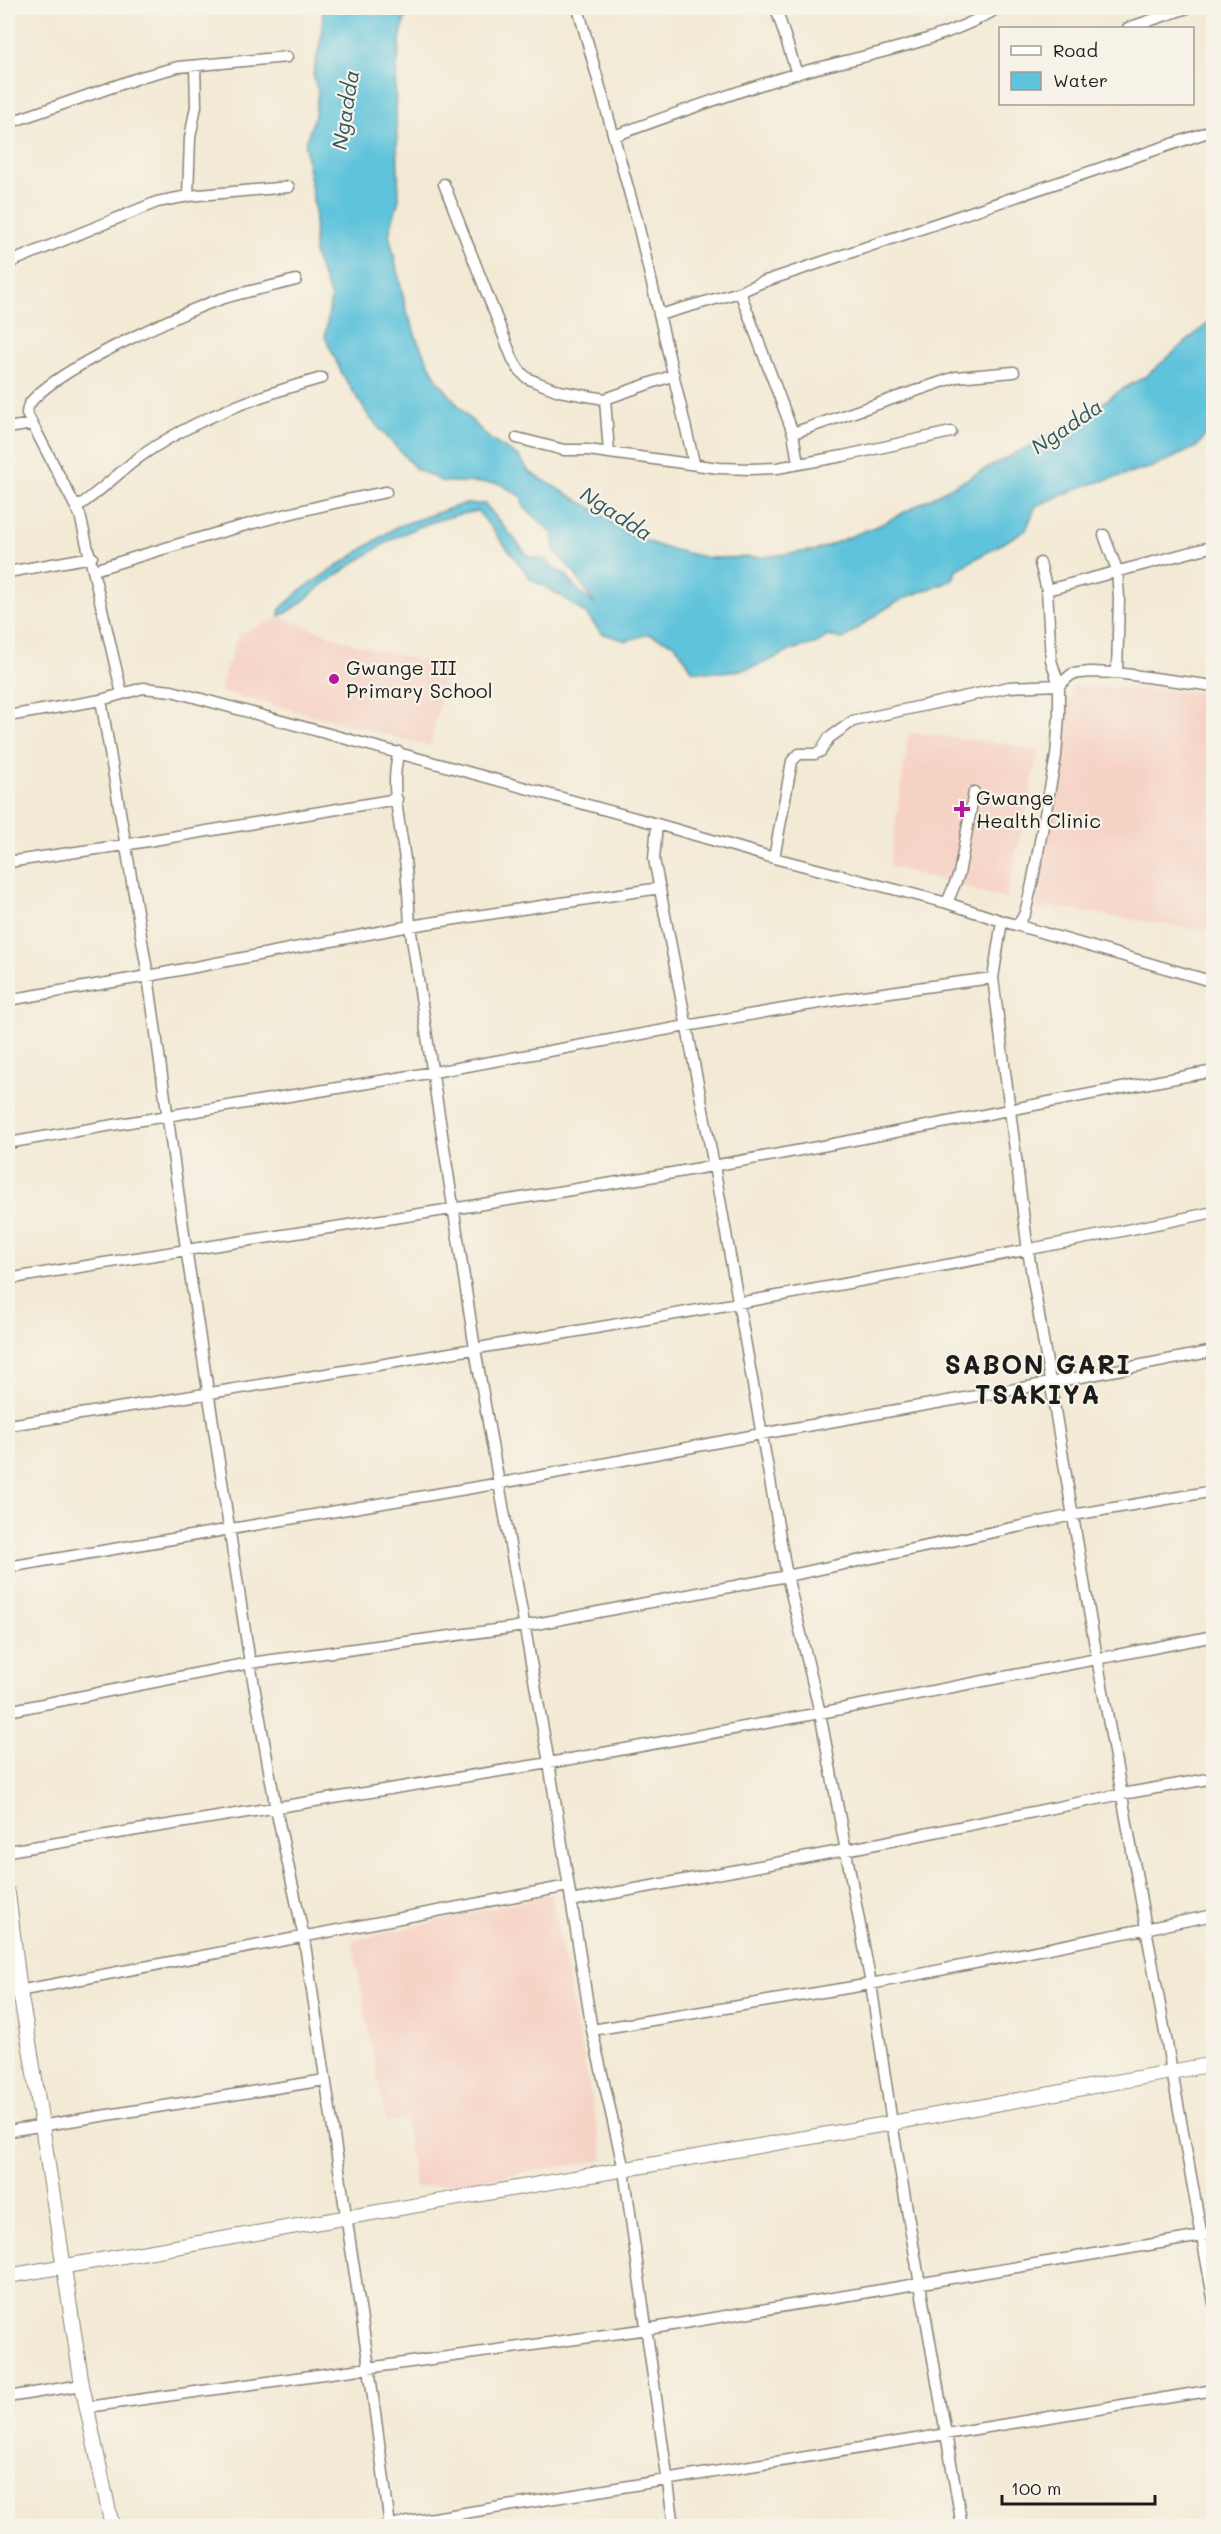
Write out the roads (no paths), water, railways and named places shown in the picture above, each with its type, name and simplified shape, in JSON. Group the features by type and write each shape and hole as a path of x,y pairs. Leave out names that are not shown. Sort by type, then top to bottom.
{"main road":[{"path":"8,1893 14,1992 42,2127 82,2385 112,2526"},
{"path":"8,2276 892,2123 1214,2064"}],"street":[{"path":"578,8 638,220 694,463"},
{"path":"776,8 797,74"},
{"path":"614,136 797,74 952,30 998,8"},
{"path":"1131,27 1187,8"},
{"path":"8,123 144,76 178,67 287,57"},
{"path":"188,196 190,138 196,106 195,66"},
{"path":"659,315 741,292 760,283 1214,130"},
{"path":"444,184 519,370 527,378 559,391 604,399 674,375"},
{"path":"8,263 157,202 188,196 289,187"},
{"path":"122,694 92,556 77,507 27,414 28,405 80,364 164,323 221,299 296,279"},
{"path":"741,292 793,433 798,463"},
{"path":"793,433 956,377 1014,372"},
{"path":"77,507 140,456 175,434 239,405 322,378"},
{"path":"604,399 609,453"},
{"path":"8,428 32,424"},
{"path":"518,438 564,450 609,453 718,468 750,470 777,468 843,456 951,432"},
{"path":"94,570 267,519 336,501 386,492"},
{"path":"1104,535 1118,570 1117,673"},
{"path":"1047,590 1214,546"},
{"path":"8,572 92,556"},
{"path":"1018,925 1027,903 1056,756 1059,685 1051,660 1047,590 1040,563"},
{"path":"774,858 792,761 799,754 815,754 820,751 829,738 853,721 1008,687 1059,685 1072,674 1090,672 1117,673 1214,686"},
{"path":"8,716 100,700 143,688 172,690 774,858 947,903 1214,982"},
{"path":"100,700 148,976 186,1248 231,1527 250,1664 276,1809 304,1938 369,2367 390,2526"},
{"path":"399,752 395,765 397,799 406,869 410,926 475,1349 501,1484 549,1763 592,2030 624,2170 674,2526"},
{"path":"947,903 959,874 974,792"},
{"path":"8,862 397,799"},
{"path":"657,824 654,859 714,1166 787,1576 820,1713 871,1984 892,2123 962,2526"},
{"path":"8,1000 410,926 660,888"},
{"path":"1002,921 993,978 1028,1251 1097,1658 1172,2072 1208,2235 1214,2303"},
{"path":"8,1143 434,1072 687,1025 993,978"},
{"path":"8,1279 186,1248 455,1209 714,1166 1214,1071"},
{"path":"8,1425 210,1395 739,1303 1028,1251 1214,1212"},
{"path":"8,1567 231,1527 501,1484 1214,1351"},
{"path":"8,1711 250,1664 525,1626 787,1576 1073,1515 1214,1491"},
{"path":"8,1851 549,1763 1214,1636"},
{"path":"571,1901 1214,1778"},
{"path":"14,1992 568,1886"},
{"path":"592,2030 871,1984 1214,1915"},
{"path":"8,2131 325,2080"},
{"path":"87,2407 648,2329 1208,2235"},
{"path":"8,2397 82,2385"},
{"path":"385,2526 1214,2391"}],"water":[{"name":"Ngadda","path":"323,8 407,8 400,40 395,87 399,199 389,234 406,309 418,342 438,381 491,440 519,457 529,472 597,511 624,532 662,547 708,558 764,557 817,550 882,524 1082,418 1118,392 1146,376 1213,319 1213,424 1197,447 1153,467 1084,486 1036,506 1026,530 956,570 953,580 899,601 843,639 828,636 816,643 742,670 693,671 675,644 648,634 626,641 601,633 587,615 563,597 532,580 478,511 434,521 396,537 324,584 298,606 279,616 280,609 301,590 396,527 463,504 485,504 529,557 545,559 556,570 566,574 572,584 595,605 574,572 553,549 554,535 524,507 521,496 498,483 443,482 416,469 370,418 342,374 325,337 331,298 314,254 315,212 305,145 315,115 318,91 313,75 322,35"}],"place":[{"name":"Gwange III Primary School","path":"334,679"},
{"name":"Gwange Health Clinic","path":"962,809"}],"district":[{"name":"SABON GARI TSAKIYA","path":"1038,1380"}]}
